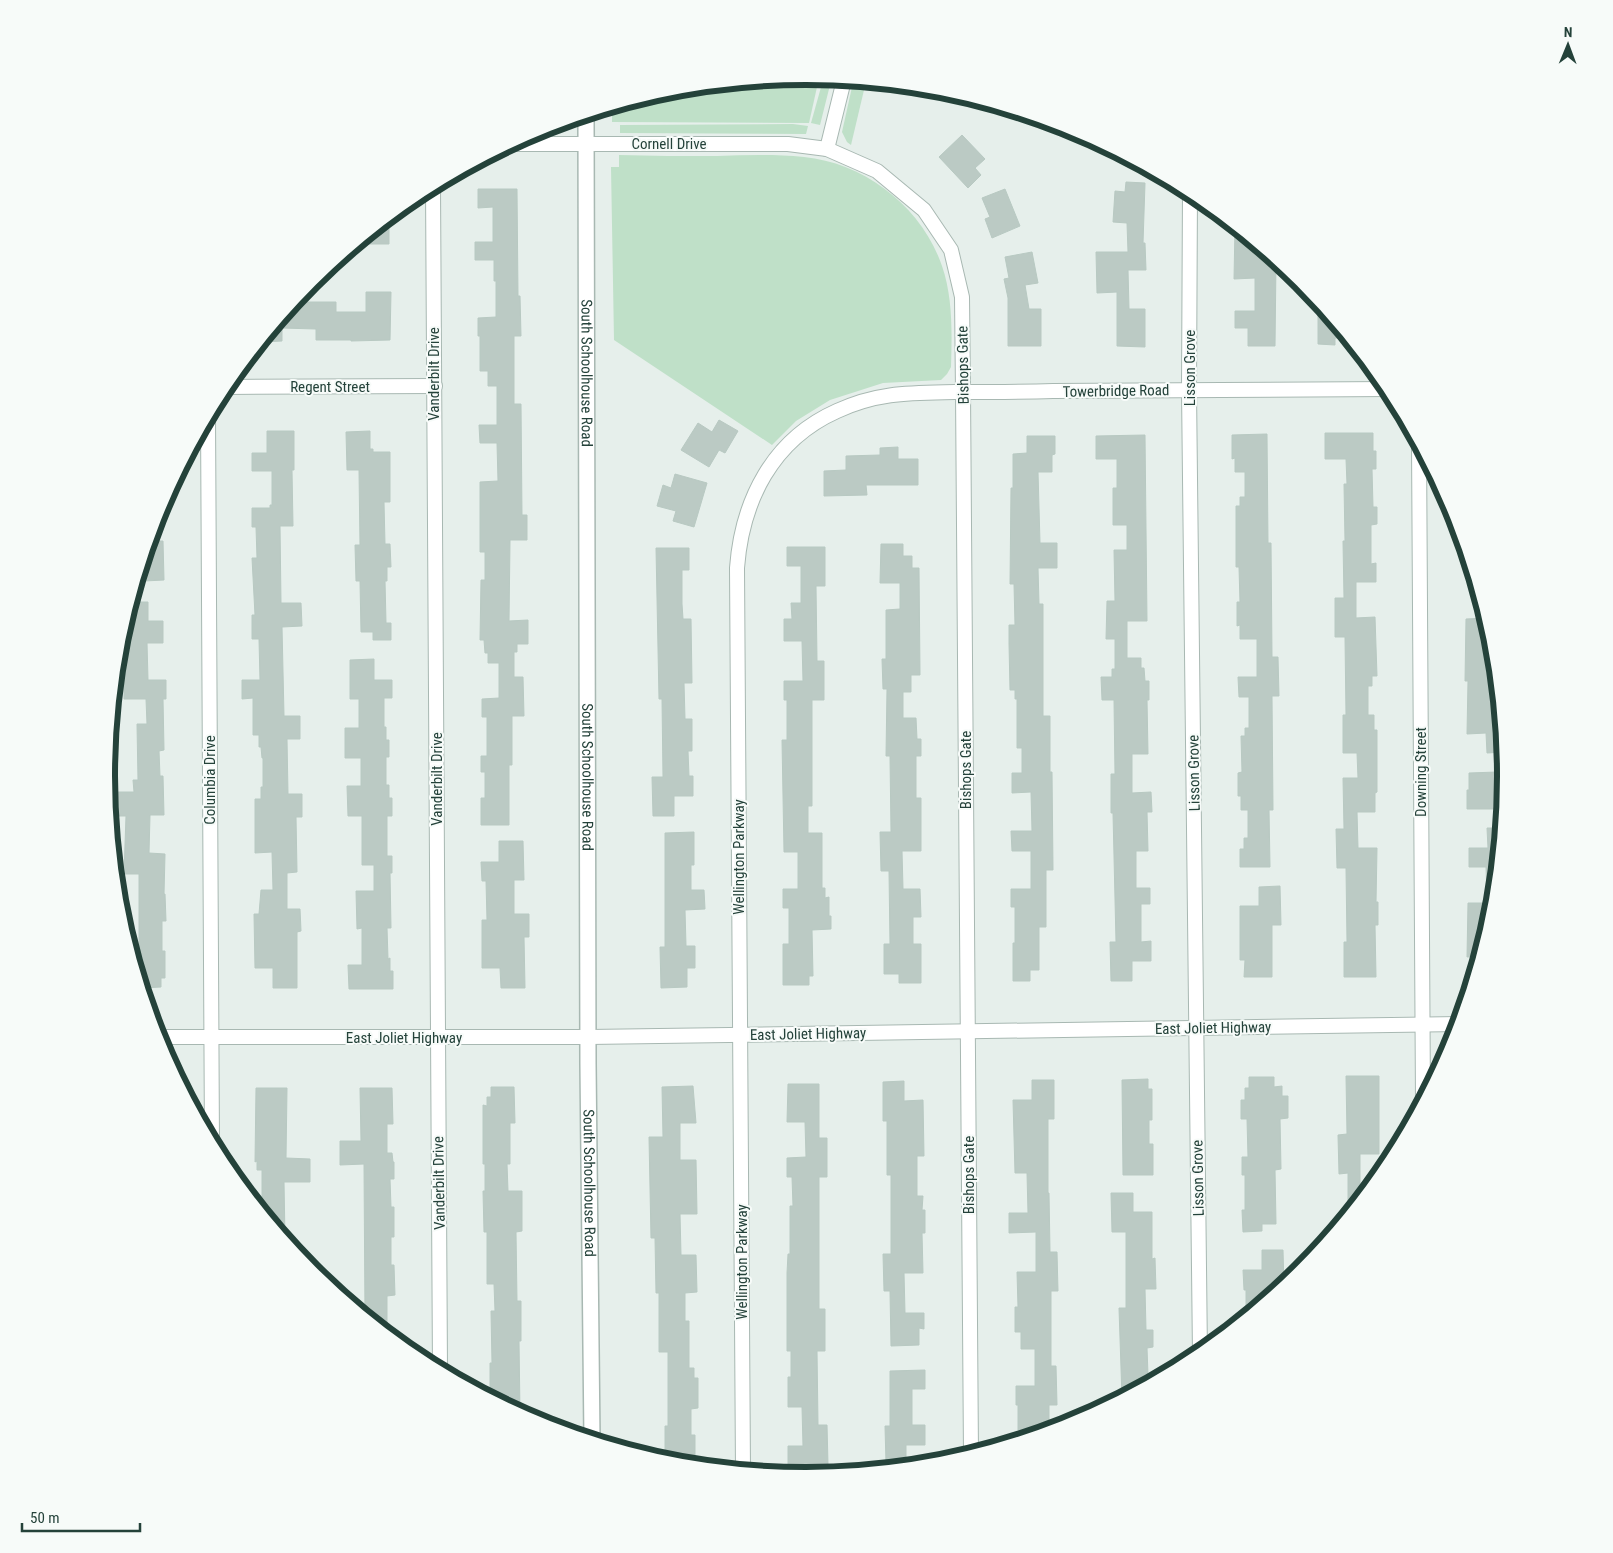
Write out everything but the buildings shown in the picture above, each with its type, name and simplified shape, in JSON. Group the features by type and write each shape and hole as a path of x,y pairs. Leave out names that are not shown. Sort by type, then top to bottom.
{"street":[{"path":"827,149 843,86"},
{"name":"South Schoolhouse Road","path":"586,121 592,1433"},
{"name":"Cornell Drive","path":"528,144 788,144 827,149"},
{"name":"Bishops Gate","path":"827,149 877,172 924,210 951,250 962,297 971,1448"},
{"name":"Vanderbilt Drive","path":"433,195 440,1362"},
{"name":"Lisson Grove","path":"1190,201 1190,390 1200,1345"},
{"name":"Regent Street","path":"236,387 435,386"},
{"name":"Towerbridge Road","path":"963,392 1379,389"},
{"name":"Wellington Parkway","path":"744,1465 737,568 743,525 750,502 761,480 794,438 814,423 836,411 864,400 887,395 963,392"},
{"name":"Columbia Drive","path":"208,431 212,1128"},
{"name":"Downing Street","path":"1418,455 1423,1090"},
{"name":"East Joliet Highway","path":"166,1037 589,1037 1451,1024"}],"green space":[{"path":"817,85 809,123 612,122 612,114 672,98 761,86"},
{"path":"822,85 830,86 820,125 811,123"},
{"path":"852,87 864,90 851,145 847,142 842,132"},
{"path":"793,124 808,126 806,134 620,133 620,125"},
{"path":"619,155 771,155 804,157 827,161 848,168 869,179 906,207 921,225 933,245 942,266 946,278 951,316 951,367 947,374 941,380 883,383 830,400 796,421 772,445 614,340 611,167 619,167"}]}
